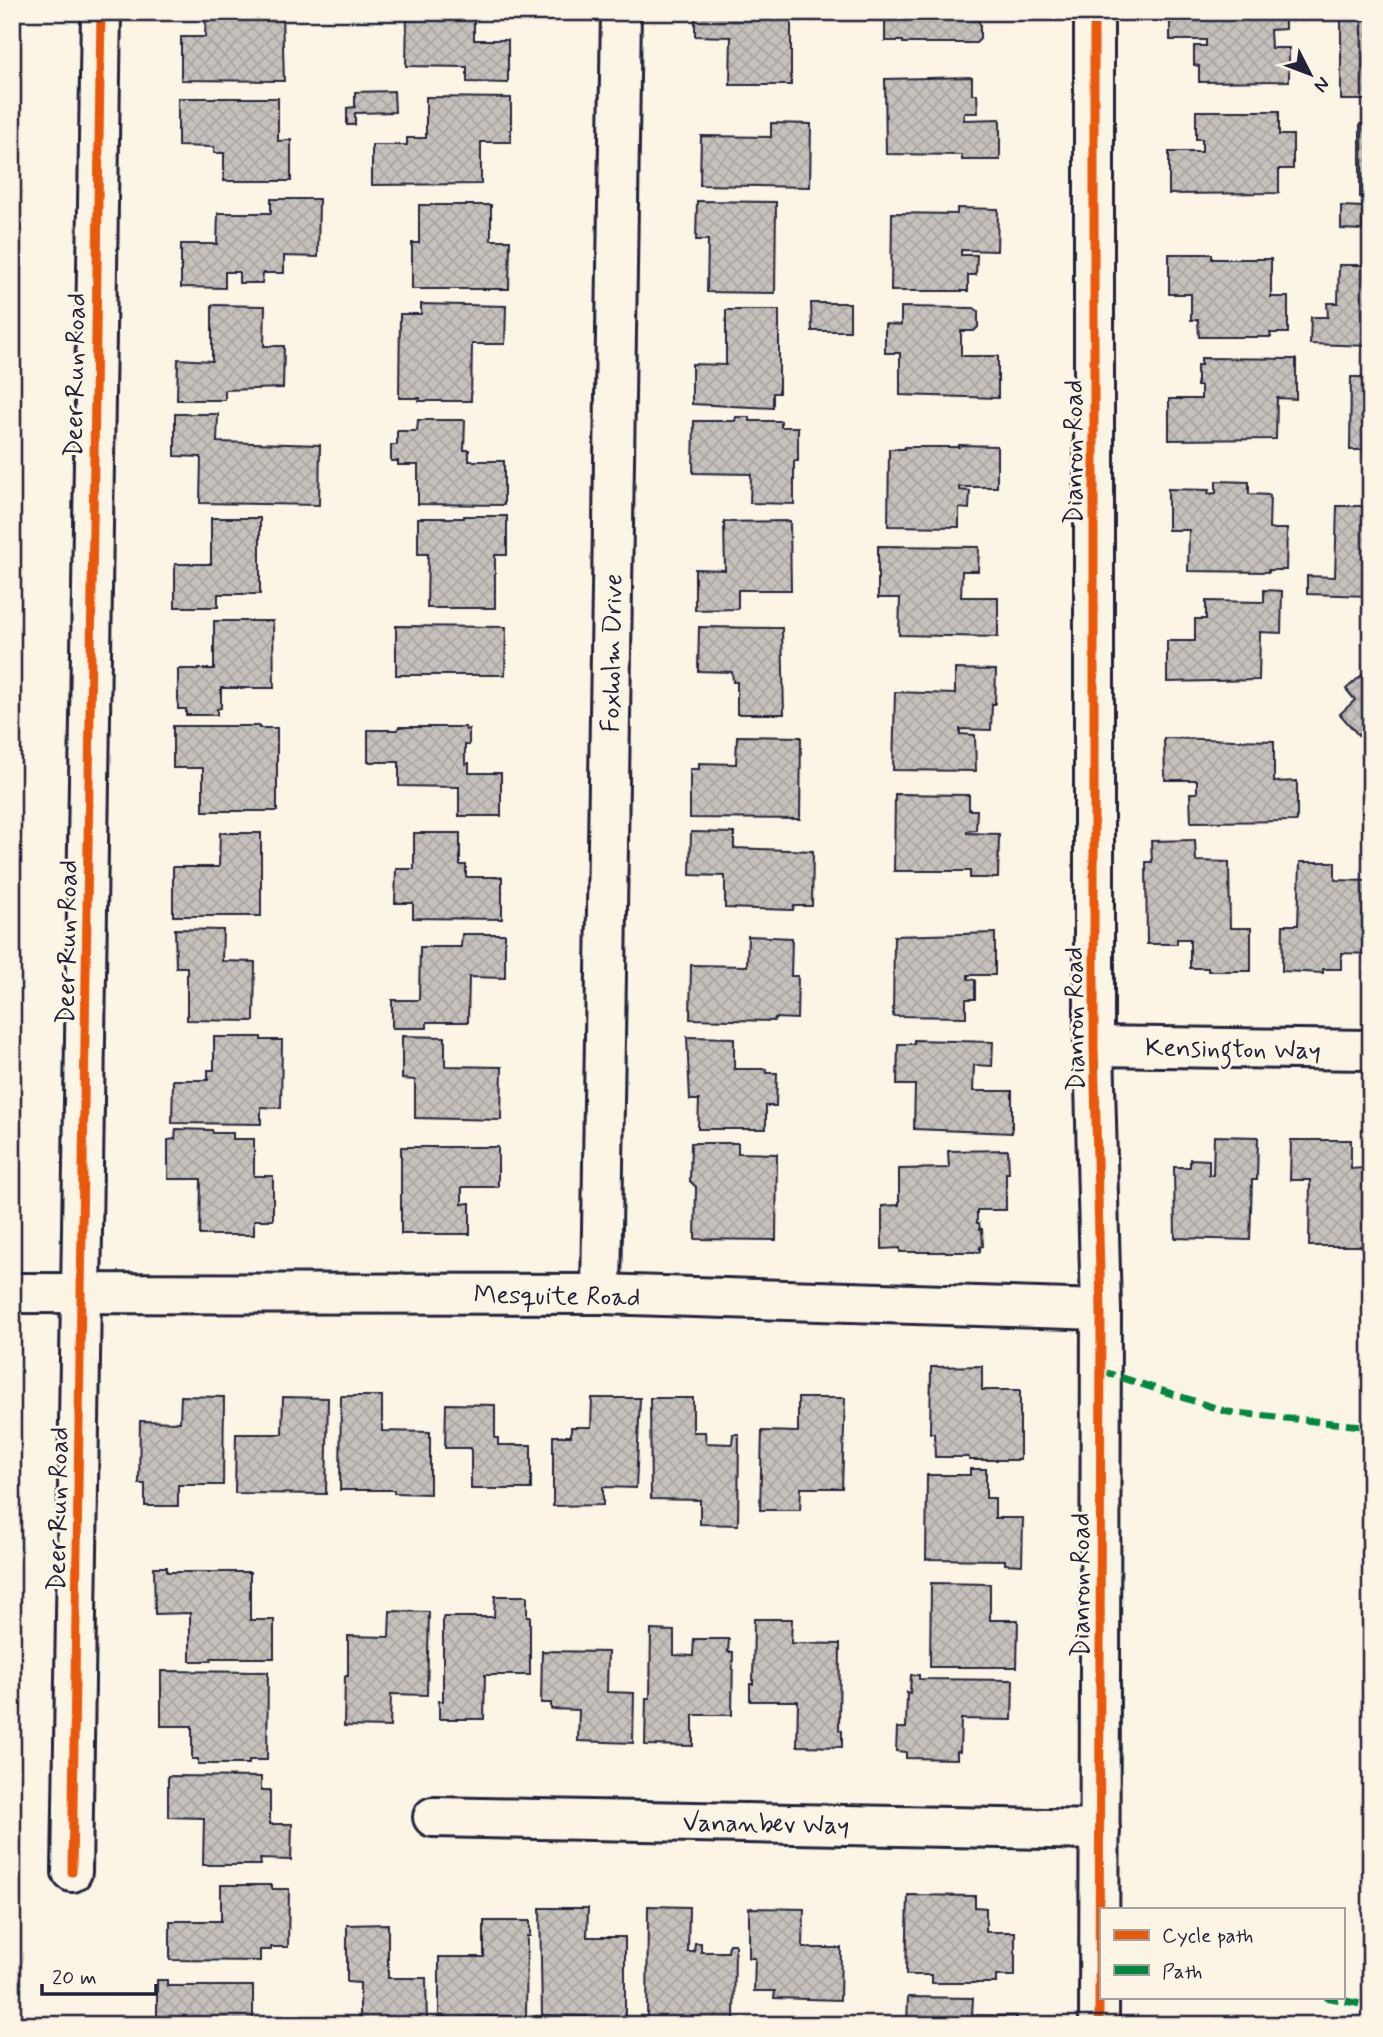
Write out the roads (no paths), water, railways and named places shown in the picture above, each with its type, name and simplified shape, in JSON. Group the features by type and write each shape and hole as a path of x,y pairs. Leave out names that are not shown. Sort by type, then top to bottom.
{"street":[{"name":"Deer Run Road","path":"72,1872 101,12"},
{"name":"Foxholm Drive","path":"601,1294 621,12"},
{"name":"Dianron Road","path":"1094,12 1094,1046 1101,1310 1099,2025"},
{"name":"Kensington Way","path":"1094,1046 1371,1051"},
{"name":"Mesquite Road","path":"12,1293 601,1294 1101,1310"},
{"name":"Vananbev Way","path":"433,1817 1100,1830"}]}
